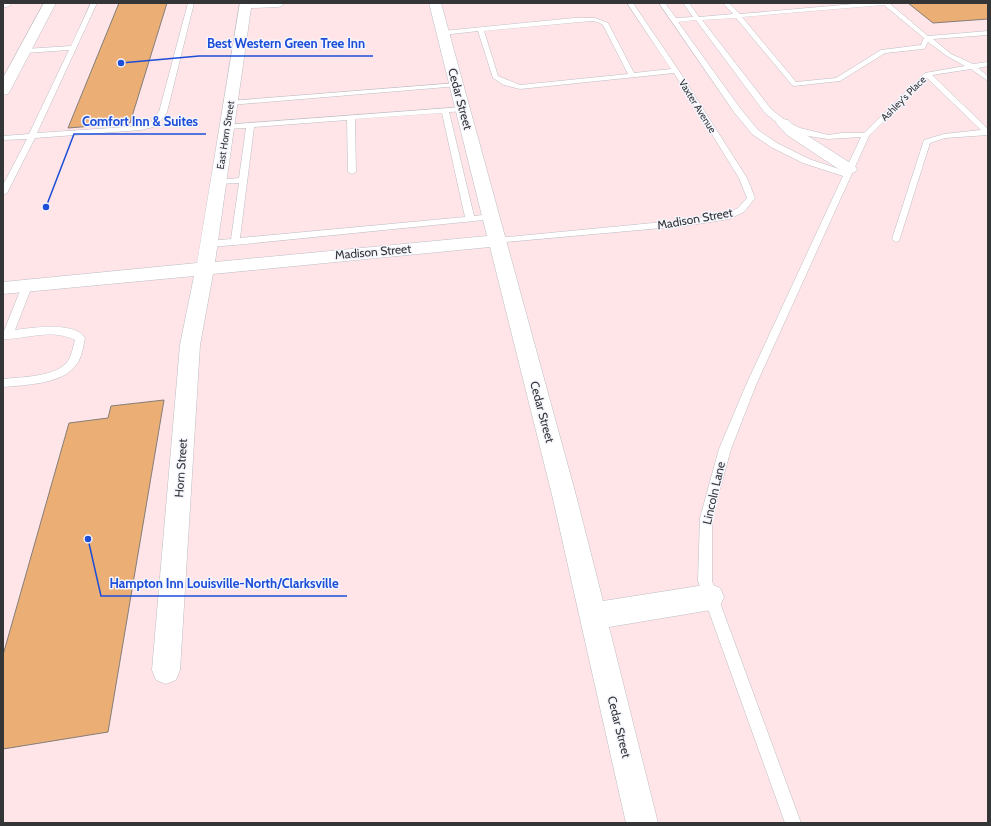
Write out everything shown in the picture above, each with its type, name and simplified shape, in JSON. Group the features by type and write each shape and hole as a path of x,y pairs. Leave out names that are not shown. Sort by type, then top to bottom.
{"street":[{"path":"3,91 50,3"},
{"path":"246,4 278,3"},
{"name":"Cedar Street","path":"435,3 463,109 466,158 491,217 498,241 565,499 642,823"},
{"name":"East Horn Street","path":"205,268 246,4"},
{"path":"783,123 792,132 849,172"},
{"name":"Madison Street","path":"3,288 498,241"},
{"name":"Horn Street","path":"166,670 190,345 205,268"},
{"path":"593,616 711,597"}],"lane":[{"path":"3,193 32,136 94,3"},
{"path":"3,138 141,128 154,124 163,112 191,3"},
{"name":"Vaxter Avenue","path":"630,3 676,71 744,178 751,198 741,210"},
{"path":"662,3 737,110 755,132 774,145 806,161 849,172"},
{"path":"686,3 699,18 704,28 768,111 783,123 797,130 828,137 842,135 866,135"},
{"path":"726,3 794,84 838,80 883,51 923,47 927,38"},
{"path":"673,20 738,16 885,3 949,55 971,66 988,79"},
{"path":"443,33 574,20 593,19 603,21 606,24 632,76"},
{"path":"480,29 494,77 504,83 520,87 676,71"},
{"path":"927,38 988,33"},
{"path":"25,51 73,48"},
{"name":"Ashley's Place","path":"849,172 866,135 927,74 988,64"},
{"path":"927,74 988,132"},
{"path":"230,103 457,85"},
{"path":"227,127 463,109"},
{"path":"445,110 466,158 470,219"},
{"path":"351,118 352,172"},
{"path":"235,242 250,126"},
{"path":"896,239 927,142 944,136 988,132"},
{"name":"Lincoln Lane","path":"793,823 705,581 706,518 725,449 751,385 849,172"},
{"path":"218,182 243,180"},
{"name":"Madison Street","path":"498,241 684,223 729,216 741,210"},
{"path":"209,244 491,217"},
{"path":"6,335 27,286"},
{"path":"3,383 45,378 63,371 73,362 80,338 71,332 56,329 6,335"}],"shaded area":[{"path":"3,3 988,3 988,823 3,823"}],"building":[{"path":"119,3 167,3 130,123 68,128"},
{"path":"908,3 988,3 988,19 933,23"},
{"path":"164,400 108,732 3,749 3,655 69,423 108,418 111,406"}],"place":[{"name":"Best Western Green Tree Inn","path":"121,63"},
{"name":"Comfort Inn & Suites","path":"46,207"},
{"name":"Hampton Inn Louisville-North/Clarksville","path":"88,539"}]}
